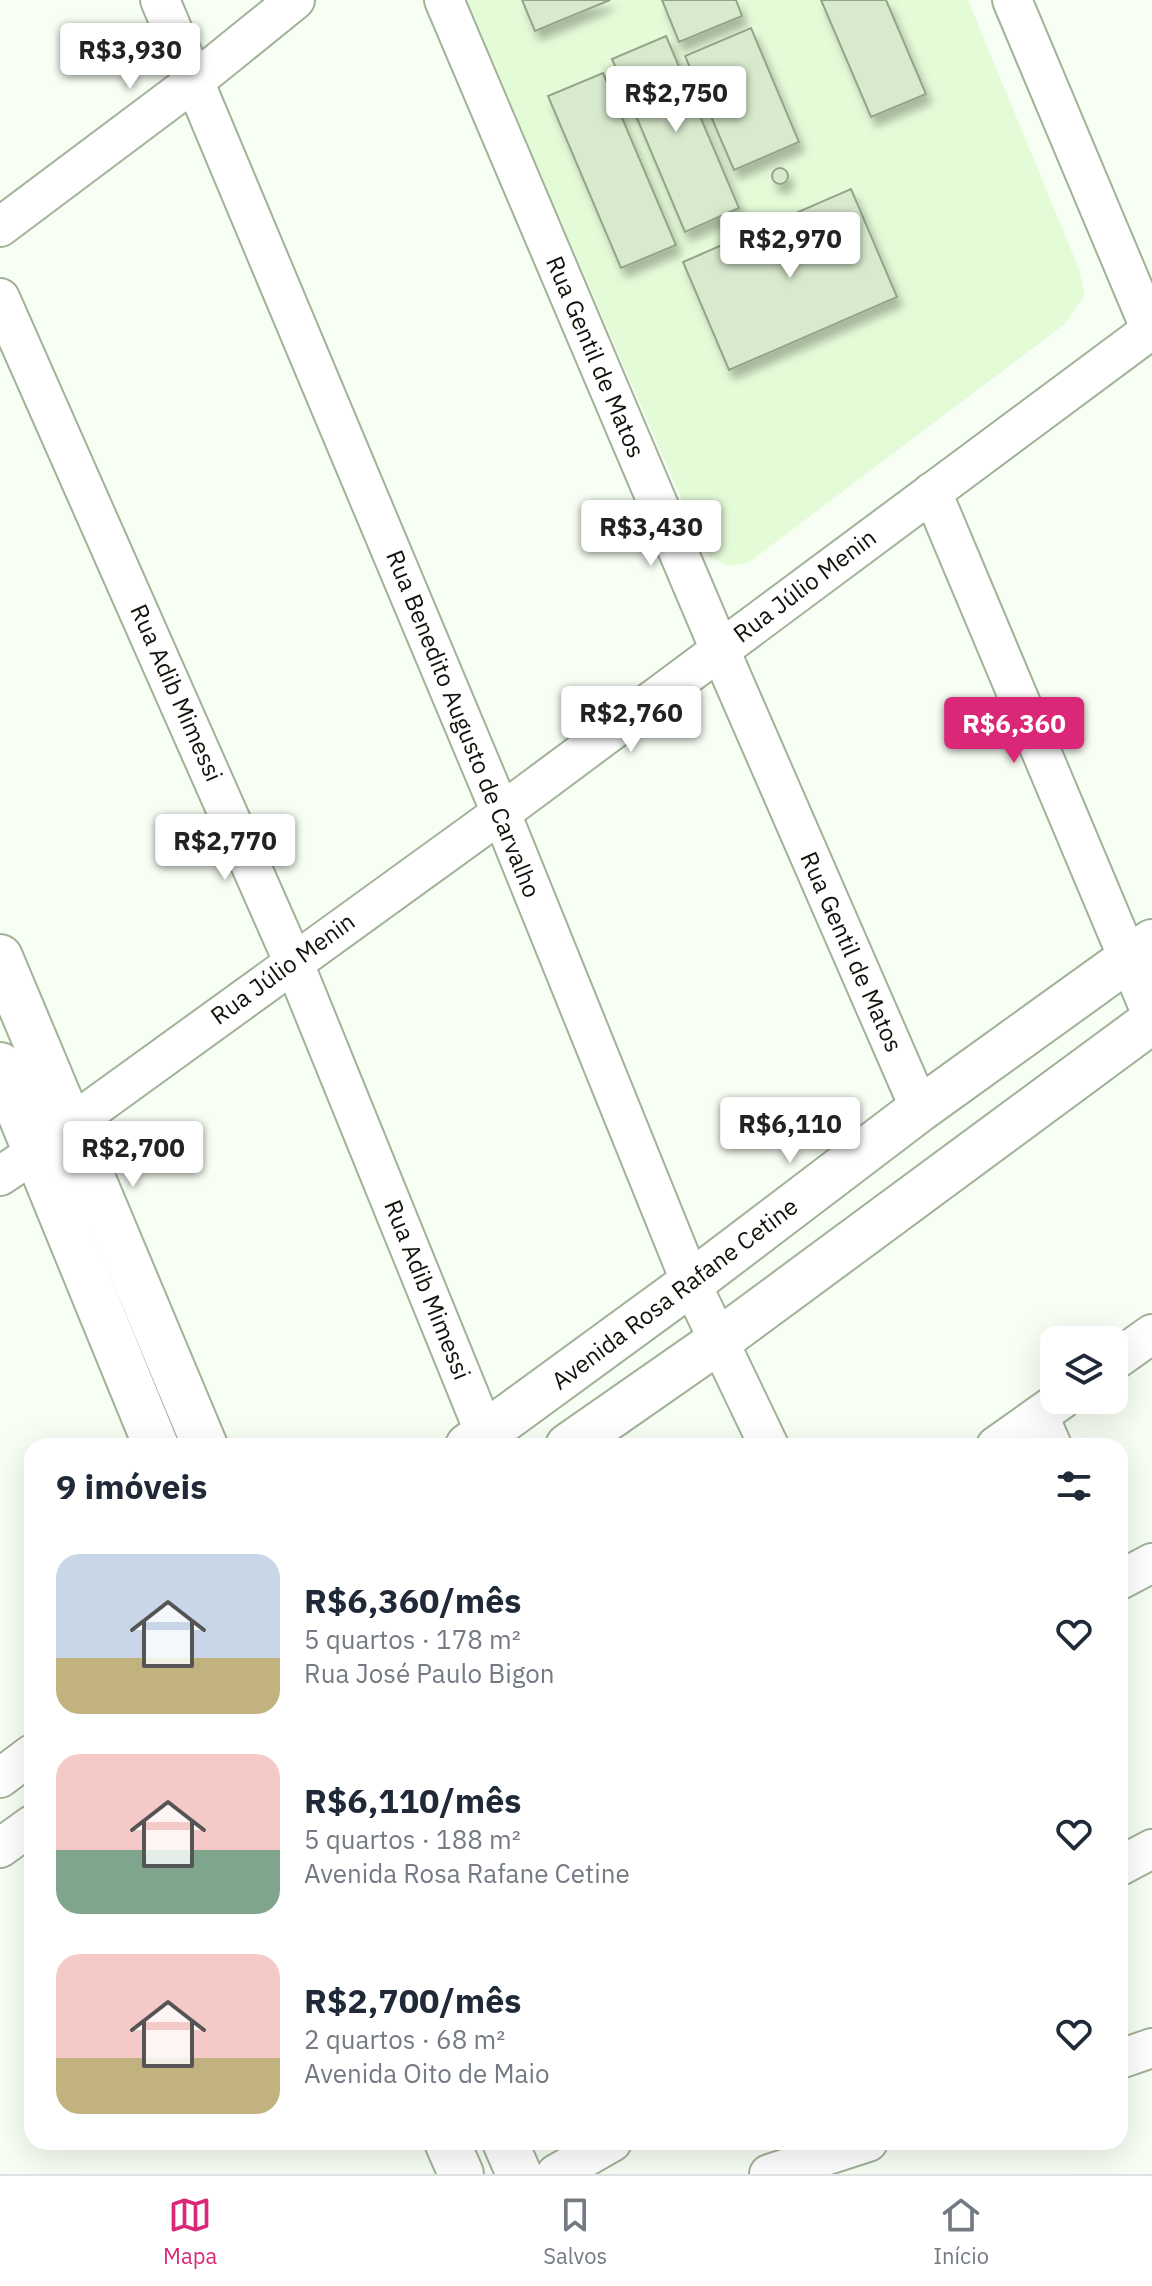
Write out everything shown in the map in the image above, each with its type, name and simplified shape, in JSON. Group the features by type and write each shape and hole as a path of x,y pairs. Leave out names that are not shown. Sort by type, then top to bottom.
{"street":[{"name":"Rua Benedito Augusto de Carvalho","path":"160,0 501,813 691,1283 765,1438"},
{"path":"0,227 196,80 295,0"},
{"name":"Rua Gentil de Matos","path":"444,0 720,650 920,1109"},
{"path":"1012,0 1152,330"},
{"name":"Rua Adib Mimessi","path":"0,298 293,961 479,1438"},
{"name":"Rua Júlio Menin","path":"70,1125 501,813 1152,330"},
{"path":"579,1438 720,1340 1152,1018 1141,950 932,492"},
{"name":"Avenida Rosa Rafane Cetine","path":"486,1438 920,1109 1141,950"},
{"path":"0,957 202,1438"},
{"path":"0,1065 153,1438"},
{"path":"0,1176 36,1152"},
{"path":"1128,1351 1152,1334"},
{"path":"1013,1438 1050,1421"},
{"path":"1128,1576 1152,1563"},
{"path":"0,1778 24,1760"},
{"path":"0,1848 24,1831"},
{"path":"1128,1862 1152,1849"},
{"path":"1128,2056 1152,2048"},
{"path":"450,2150 461,2174"},
{"path":"508,2150 519,2174"},
{"path":"556,2174 598,2150"},
{"path":"769,2174 844,2150"}],"shaded area":[{"path":"465,0 968,0 1079,269 1085,295 1065,324 748,563 728,566 710,557 697,535"}],"building":[{"path":"522,0 610,0 535,31"},
{"path":"662,0 736,0 742,16 679,42"},
{"path":"821,0 886,0 926,94 871,117"},
{"path":"751,28 799,142 734,170 685,56"},
{"path":"666,36 739,208 685,232 612,59"},
{"path":"603,73 676,245 621,268 548,96"},
{"path":"777,168 783,168 788,176 786,182 777,184 772,179 772,173"},
{"path":"851,189 897,297 729,370 683,262"}]}
